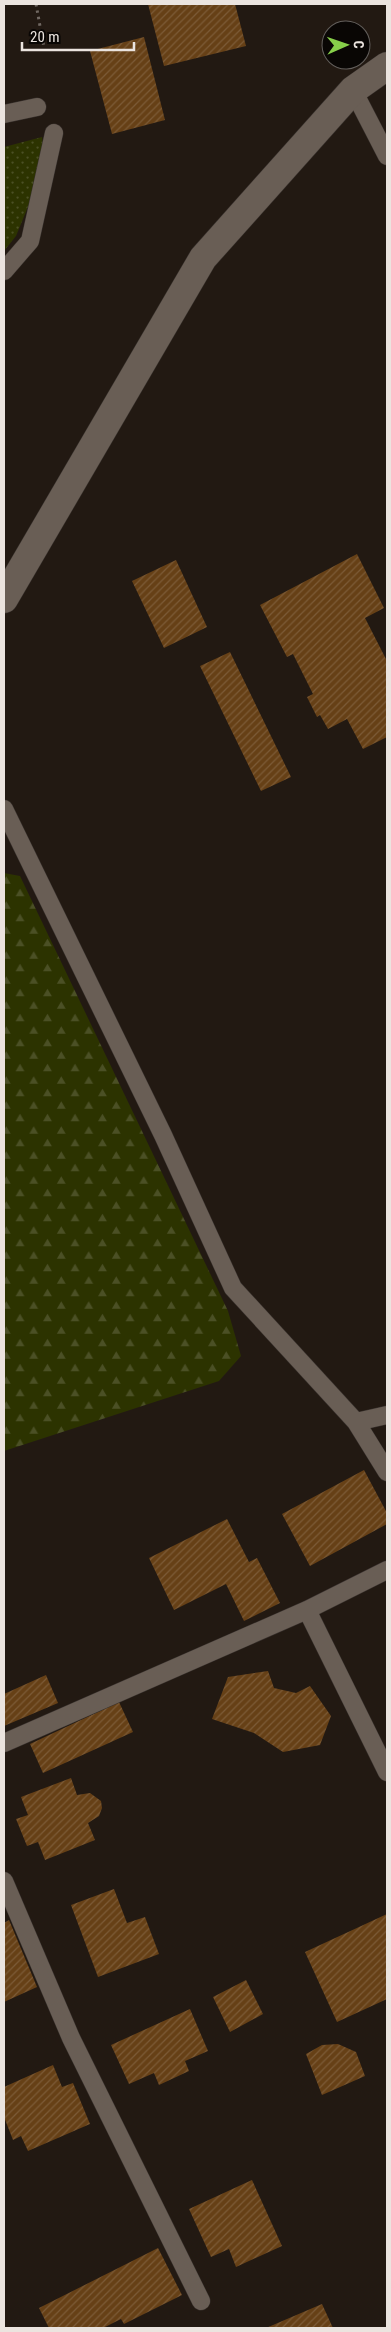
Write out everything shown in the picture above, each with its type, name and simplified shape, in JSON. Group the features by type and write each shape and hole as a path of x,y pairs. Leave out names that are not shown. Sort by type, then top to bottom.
{"street":[{"path":"4,599 203,258 353,90 387,66"}],"lane":[{"path":"353,90 387,156"},
{"path":"4,114 37,108"},
{"path":"4,271 30,241 54,133"},
{"path":"4,809 163,1134 233,1288 356,1422 387,1472"},
{"path":"356,1422 387,1415"},
{"path":"4,1743 307,1610 387,1570"},
{"path":"307,1610 387,1772"},
{"path":"4,1881 71,2038 201,2301"}],"path":[{"path":"36,4 44,48"}],"green space":[{"path":"42,137 46,163 16,236 4,251 4,147"},
{"path":"4,873 20,876 228,1311 241,1356 219,1381 4,1451"}],"building":[{"path":"148,4 235,4 246,46 164,66"},
{"path":"144,37 165,120 112,134 90,51"},
{"path":"357,554 384,608 365,618 387,661 387,737 363,749 347,719 328,729 320,715 317,717 307,697 313,694 293,654 287,657 260,605"},
{"path":"176,560 207,627 164,648 132,581"},
{"path":"230,652 291,777 261,791 200,666"},
{"path":"364,1470 387,1513 387,1524 310,1566 282,1514"},
{"path":"227,1519 249,1562 257,1558 280,1603 244,1621 226,1584 174,1610 149,1558"},
{"path":"268,1671 274,1688 296,1693 310,1686 331,1716 320,1745 283,1752 254,1733 212,1719 228,1677"},
{"path":"46,1675 58,1703 4,1726 4,1694"},
{"path":"119,1702 133,1732 43,1773 30,1744"},
{"path":"71,1778 77,1795 90,1793 101,1801 102,1808 99,1816 88,1823 95,1840 45,1860 38,1842 27,1846 16,1819 28,1815 21,1797"},
{"path":"114,1889 127,1923 145,1917 159,1954 98,1977 71,1905"},
{"path":"387,1914 387,1999 337,2022 305,1952"},
{"path":"9,1920 37,1987 4,2002 4,1923"},
{"path":"246,1980 263,2014 230,2032 213,1997"},
{"path":"190,2009 208,2051 185,2061 189,2071 159,2085 154,2073 129,2084 111,2045"},
{"path":"338,2044 356,2052 365,2076 322,2095 306,2054 322,2045"},
{"path":"53,2065 62,2087 73,2083 90,2124 28,2151 21,2136 13,2140 4,2117 4,2087"},
{"path":"252,2180 282,2246 236,2267 229,2249 211,2257 189,2209"},
{"path":"158,2248 182,2295 124,2324 121,2319 103,2328 49,2328 39,2308"},
{"path":"322,2304 333,2328 266,2328"}]}
